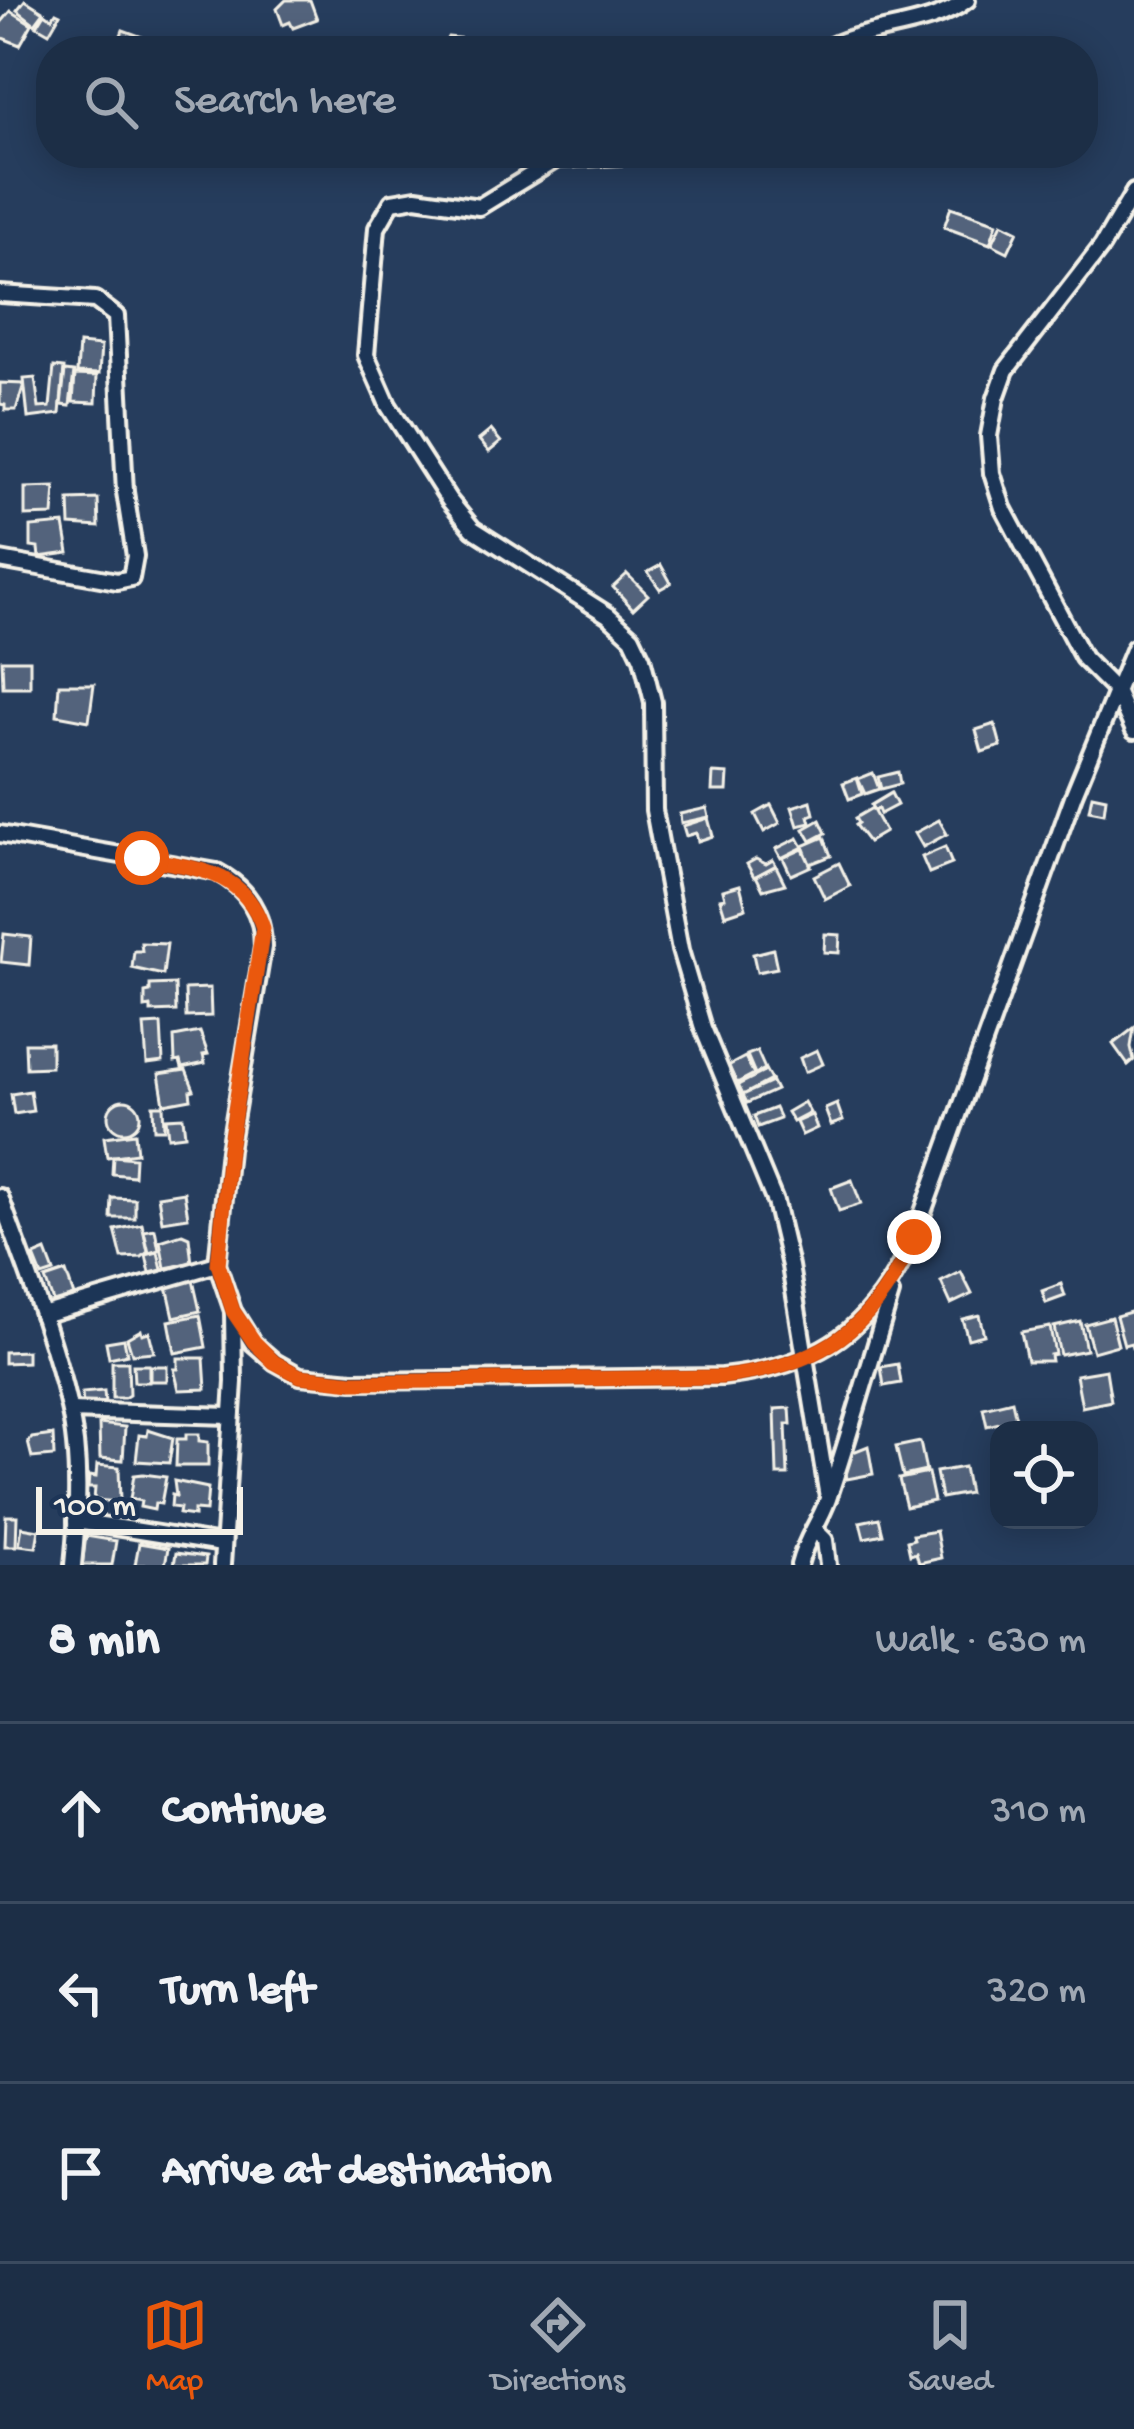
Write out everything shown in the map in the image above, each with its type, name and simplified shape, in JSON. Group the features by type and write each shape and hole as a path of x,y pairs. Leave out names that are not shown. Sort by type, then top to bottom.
{"street":[{"path":"852,36 944,14 967,0"},
{"path":"542,168 479,207 416,198 392,202 377,228 366,355 388,406 473,529 608,615 632,637 642,658 653,702 654,810 680,950 703,1028 775,1202 828,1497"},
{"path":"1134,192 1102,246 1006,370 989,436 992,473 1003,508 1083,658 1116,691 1134,731"},
{"path":"0,294 95,300 116,316 125,491 135,556 131,578 117,581 0,560"},
{"path":"799,1565 806,1538 816,1531 828,1497 894,1282 1073,794 1134,648"},
{"path":"0,834 217,872 238,886 259,914 263,947 229,1150 218,1264 233,1311 254,1342 274,1362 300,1376 353,1382 760,1373 806,1358 855,1327 894,1282"},
{"path":"0,1197 70,1411 76,1521 73,1565"},
{"path":"42,1315 218,1264"},
{"path":"221,1565 234,1382 233,1311"},
{"path":"70,1411 230,1416"},
{"path":"76,1521 222,1544"},
{"path":"816,1531 825,1540 828,1565"},
{"path":"61,1565 75,1544"}],"building":[{"path":"25,0 44,12 35,24 17,10"},
{"path":"286,0 310,0 317,19 293,28 290,22 283,25 277,9"},
{"path":"11,11 32,24 20,45 0,37 0,24"},
{"path":"45,13 52,18 60,14 49,33 37,26"},
{"path":"951,207 997,223 990,244 944,227"},
{"path":"1002,223 1018,231 1008,252 992,244"},
{"path":"79,344 101,346 99,374 77,373"},
{"path":"54,367 64,368 60,414 28,418 24,379 35,378 39,408 50,407"},
{"path":"65,371 74,372 70,406 61,405"},
{"path":"75,375 97,376 96,403 73,402"},
{"path":"0,383 24,384 16,410 5,410 0,404"},
{"path":"491,430 501,442 489,452 479,440"},
{"path":"55,487 53,515 25,516 25,488"},
{"path":"98,499 99,527 70,525 69,500"},
{"path":"64,524 69,553 39,557 38,548 31,547 31,527"},
{"path":"661,565 671,583 660,589 648,572"},
{"path":"627,574 648,595 633,609 613,587"},
{"path":"2,660 30,660 30,687 3,687"},
{"path":"59,684 94,684 89,721 57,715"},
{"path":"995,724 1001,746 982,752 976,730"},
{"path":"898,772 900,784 881,789 878,777"},
{"path":"713,773 728,774 727,791 712,791"},
{"path":"873,773 879,789 865,794 858,779"},
{"path":"857,778 862,794 849,799 843,783"},
{"path":"891,793 897,805 880,814 874,811 871,805"},
{"path":"1092,795 1106,798 1104,813 1089,810"},
{"path":"811,801 811,823 798,826 792,807"},
{"path":"771,805 780,823 764,832 755,814"},
{"path":"707,808 709,817 681,823 680,814"},
{"path":"872,808 885,832 868,842 855,818"},
{"path":"708,818 713,836 698,841 696,833 686,836 683,826"},
{"path":"820,820 826,833 811,841 804,829"},
{"path":"939,820 947,834 923,847 915,833"},
{"path":"824,837 831,856 810,864 803,846"},
{"path":"798,838 803,847 781,858 776,849"},
{"path":"945,847 952,864 929,873 922,857"},
{"path":"803,849 811,866 791,875 783,858"},
{"path":"756,859 766,864 773,860 776,865 754,877 747,864"},
{"path":"839,863 850,886 825,899 814,876"},
{"path":"776,866 785,884 763,890 756,876"},
{"path":"740,885 746,908 725,915 720,899 725,898 723,890"},
{"path":"4,934 31,937 29,965 1,962"},
{"path":"825,934 840,935 839,953 824,952"},
{"path":"141,943 167,944 163,975 132,968 134,951 142,951"},
{"path":"773,949 777,968 757,972 753,954"},
{"path":"175,984 176,1011 145,1008 150,985"},
{"path":"210,988 211,1016 186,1017 185,989"},
{"path":"161,1024 163,1062 147,1064 144,1025"},
{"path":"1134,1028 1134,1060 1128,1065 1113,1044"},
{"path":"200,1032 208,1054 203,1055 205,1063 182,1068 180,1061 175,1062 174,1037"},
{"path":"25,1043 51,1043 51,1067 26,1068"},
{"path":"817,1050 823,1064 805,1072 800,1058"},
{"path":"757,1051 765,1069 755,1074 747,1055"},
{"path":"745,1057 754,1074 737,1083 728,1066"},
{"path":"186,1070 194,1090 191,1099 164,1104 159,1074"},
{"path":"766,1071 771,1080 743,1095 738,1085"},
{"path":"772,1082 776,1090 747,1103 743,1095"},
{"path":"30,1091 33,1111 14,1114 11,1094"},
{"path":"124,1100 135,1105 140,1116 135,1127 124,1132 113,1127 108,1116 113,1105"},
{"path":"804,1102 810,1113 793,1122 787,1112"},
{"path":"837,1104 843,1121 831,1125 825,1109"},
{"path":"153,1105 163,1105 164,1129 154,1129"},
{"path":"775,1108 780,1119 758,1127 754,1116"},
{"path":"812,1115 817,1128 802,1135 796,1122"},
{"path":"183,1117 185,1135 168,1137 166,1118"},
{"path":"135,1133 137,1153 107,1157 104,1137"},
{"path":"113,1156 135,1158 134,1176 112,1174"},
{"path":"852,1180 861,1204 839,1211 831,1188"},
{"path":"184,1192 188,1217 162,1221 158,1196"},
{"path":"112,1198 135,1199 135,1218 111,1218"},
{"path":"142,1224 148,1252 122,1258 115,1230"},
{"path":"155,1229 159,1250 149,1253 144,1231"},
{"path":"182,1234 189,1237 192,1263 165,1268 160,1241"},
{"path":"46,1251 54,1272 42,1276 34,1256"},
{"path":"158,1252 162,1270 150,1273 146,1255"},
{"path":"66,1272 74,1296 54,1304 45,1279"},
{"path":"961,1272 972,1294 951,1304 941,1282"},
{"path":"193,1280 200,1311 174,1317 167,1286"},
{"path":"1061,1284 1065,1296 1046,1303 1042,1291"},
{"path":"1134,1311 1132,1347 1131,1343 1124,1345 1116,1316"},
{"path":"200,1315 206,1347 175,1353 169,1321"},
{"path":"979,1315 984,1335 968,1339 962,1319"},
{"path":"1111,1317 1118,1345 1093,1352 1085,1324"},
{"path":"1080,1321 1086,1350 1060,1355 1054,1327"},
{"path":"1050,1327 1055,1354 1050,1355 1051,1361 1027,1361 1021,1332"},
{"path":"141,1330 142,1334 149,1332 154,1352 132,1354 127,1338"},
{"path":"124,1339 127,1354 109,1358 106,1342"},
{"path":"27,1351 27,1362 4,1363 4,1352"},
{"path":"178,1358 204,1358 206,1389 179,1390 174,1369 178,1369"},
{"path":"112,1362 128,1362 129,1395 124,1398 112,1398"},
{"path":"898,1364 901,1383 884,1386 881,1367"},
{"path":"133,1365 149,1365 149,1382 134,1382"},
{"path":"150,1366 167,1366 167,1381 150,1381"},
{"path":"1106,1370 1111,1401 1082,1407 1076,1375"},
{"path":"104,1391 105,1403 83,1406 82,1393"},
{"path":"1012,1401 1016,1419 990,1421 987,1426 983,1408"},
{"path":"790,1408 788,1475 777,1475 775,1409"},
{"path":"99,1424 125,1427 123,1460 100,1458"},
{"path":"148,1430 173,1438 169,1463 136,1461 139,1435 147,1436"},
{"path":"186,1434 199,1434 199,1441 208,1442 208,1466 176,1466 177,1439 186,1439"},
{"path":"53,1435 54,1456 32,1458 28,1442"},
{"path":"920,1442 926,1471 903,1476 896,1447"},
{"path":"868,1446 873,1474 847,1479 844,1462 849,1461 848,1454"},
{"path":"97,1465 119,1467 120,1502 94,1500 89,1476 96,1477"},
{"path":"964,1467 969,1493 941,1498 936,1472"},
{"path":"928,1473 934,1501 906,1507 899,1479"},
{"path":"134,1475 166,1477 161,1504 155,1503 154,1510 130,1499"},
{"path":"174,1481 208,1488 206,1511 194,1510 194,1516 179,1514 180,1508 171,1507 172,1495 176,1496"},
{"path":"6,1516 17,1516 16,1546 5,1546"},
{"path":"879,1518 883,1534 864,1538 860,1522"},
{"path":"22,1527 39,1530 36,1547 19,1545"},
{"path":"936,1531 941,1558 919,1563 916,1553 910,1555 907,1541 913,1535"},
{"path":"86,1536 116,1541 112,1565 82,1565"},
{"path":"139,1543 168,1548 165,1565 135,1565"},
{"path":"176,1553 206,1557 205,1565 174,1565"}],"route":[{"path":"142,858 217,872 249,897 259,914 263,947 229,1150 218,1264 233,1311 254,1342 274,1362 300,1376 353,1382 492,1382 760,1373 806,1358 855,1327 894,1282 914,1237"}]}
